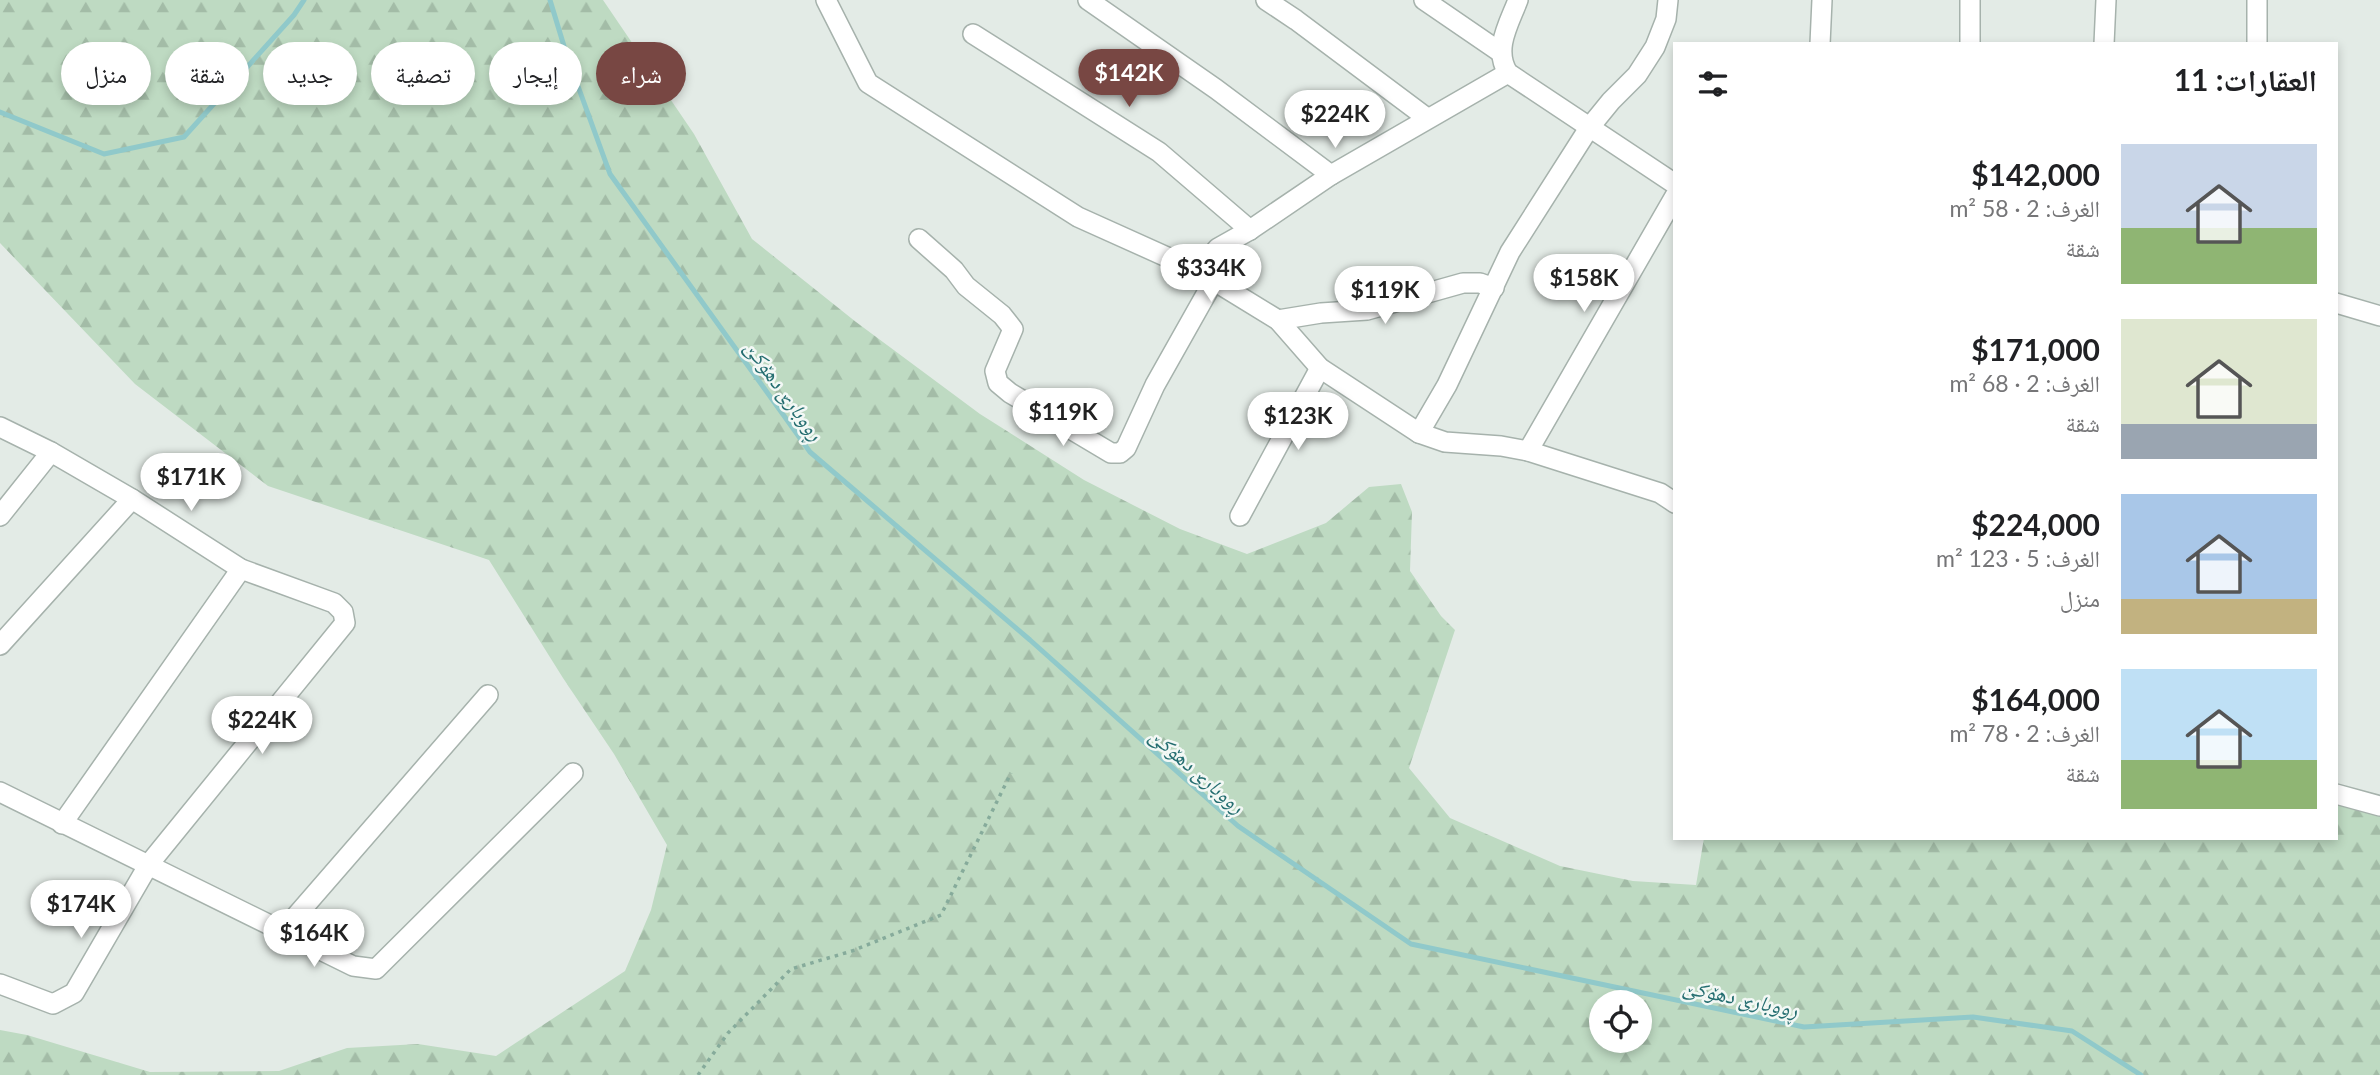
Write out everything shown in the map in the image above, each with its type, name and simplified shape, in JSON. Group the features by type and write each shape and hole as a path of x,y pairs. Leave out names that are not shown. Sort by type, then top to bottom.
{"street":[{"path":"826,0 868,83 1078,217 1205,276 1278,320 1320,368 1419,433 1446,442 1501,446 1528,452 1660,493 1673,502"},
{"path":"1088,0 1216,89 1331,175"},
{"path":"1266,0 1427,118"},
{"path":"1424,0 1500,52"},
{"path":"1518,0 1500,52 1508,73 1673,183"},
{"path":"1419,433 1447,386 1510,252 1589,128 1637,75 1655,47 1666,19 1668,0"},
{"path":"1820,42 1822,0"},
{"path":"1970,0 1970,42"},
{"path":"2104,42 2106,0"},
{"path":"2257,0 2257,42"},
{"path":"973,34 1159,152 1250,230"},
{"path":"919,239 954,270 966,286 1002,315 1013,329 995,371 998,383 1010,393 1111,453 1120,453 1126,448 1218,248 1250,230 1331,175 1508,73"},
{"path":"1528,452 1673,199"},
{"path":"1278,320 1321,313 1367,310 1463,283 1480,283 1494,288"},
{"path":"2338,305 2380,316"},
{"path":"1240,516 1320,368"},
{"path":"0,427 51,452 132,499 241,569 334,603 343,612 345,623 149,864 74,993 53,1004 0,984"},
{"path":"0,516 51,452"},
{"path":"0,645 132,499"},
{"path":"62,824 241,569"},
{"path":"282,931 488,695"},
{"path":"0,792 353,966 376,970 573,773"},
{"path":"2338,795 2380,806"}],"path":[{"path":"698,1075 728,1033 790,969 852,951 941,915 1011,773"}],"green space":[{"path":"0,0 603,0 632,42 596,42 596,105 674,105 694,134 752,239 856,322 980,414 1084,480 1180,529 1247,554 1326,523 1369,487 1401,484 1412,512 1410,571 1441,616 1455,630 1409,768 1450,818 1560,866 1633,881 1696,885 1704,840 2338,840 2338,804 2380,816 2380,1075 0,1075 0,1030 27,1035 150,1072 279,1071 347,1048 418,1044 496,1056 625,971 651,910 667,845 614,754 489,560 268,486 135,384 0,243"}],"waterway":[{"name":"ڕووبارێ دهۆكێ","path":"0,112 104,154 184,137 294,15 304,0"},
{"name":"ڕووبارێ دهۆكێ","path":"550,0 567,56 610,174 810,452 1030,640 1238,826 1411,944 1804,1027 1973,1017 2072,1031 2141,1075"}]}
